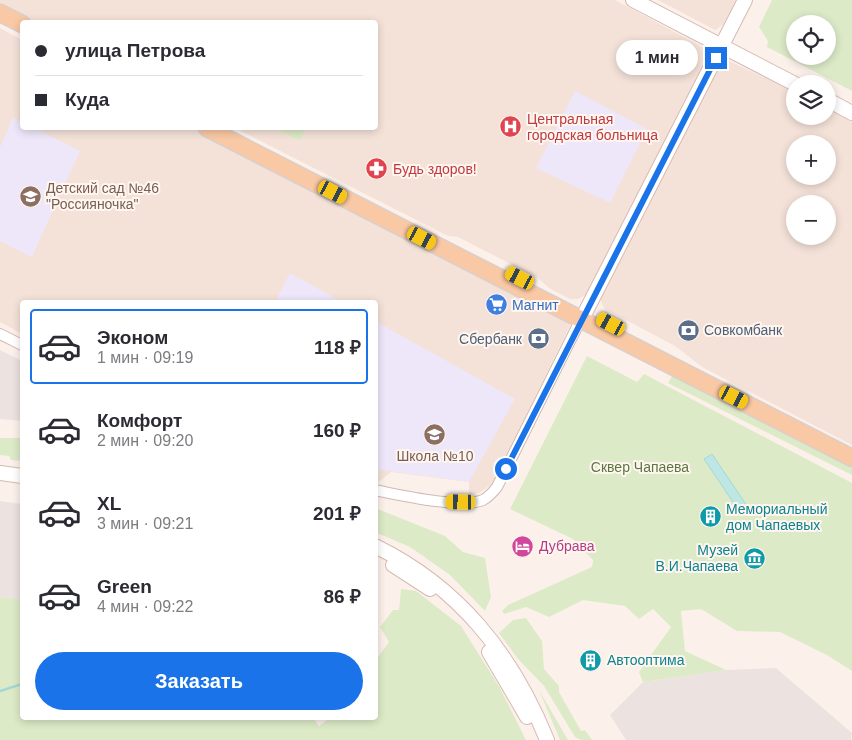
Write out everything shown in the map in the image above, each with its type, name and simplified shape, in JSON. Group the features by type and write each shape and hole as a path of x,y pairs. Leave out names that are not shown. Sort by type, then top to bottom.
{"main road":[{"path":"633,0 786,79"},
{"path":"584,315 745,0"},
{"path":"0,13 20,23"},
{"path":"0,22 20,33"},
{"path":"836,104 852,113"},
{"path":"210,130 852,448"},
{"path":"229,130 584,315 852,458"},
{"path":"0,473 20,476"},
{"path":"0,482 20,484"},
{"path":"378,548 417,569 440,586 487,635 524,689 547,740"},
{"path":"378,558 423,584 455,611 491,654 538,740"}],"street":[{"path":"378,490 449,502 484,500 497,487 584,315"},
{"path":"0,334 20,344"}],"shaded area":[{"path":"0,0 615,0 712,52 590,293 578,299 570,299 549,288 538,278 458,237 448,236 239,130 378,130 378,20 27,20 0,7"},
{"path":"658,0 736,0 724,24 715,30"},
{"path":"0,28 20,39 20,130 199,130 570,321 570,326 492,484 479,493 469,495 469,482 391,472 378,483 378,300 20,300 20,333 0,322"},
{"path":"725,59 786,88 786,125 836,125 836,113 852,122 852,445 702,367 675,346 605,309 600,298 721,61"},
{"path":"575,91 647,129 610,203 536,168"},
{"name":"Детский сад №46 \"Россияночка\"","path":"13,117 20,121 20,130 38,130 80,151 32,257 0,241 0,147"},
{"path":"290,273 338,300 276,300"},
{"name":"Школа №10","path":"378,323 515,399 469,482 378,469"},
{"path":"0,350 20,360 20,421 0,419"},
{"path":"0,501 20,504 20,600 0,597"},
{"path":"776,668 852,733 851,740 626,740 610,715 643,682 726,670"}],"green space":[{"path":"772,0 852,0 852,91 836,83 836,75 821,75 802,65 836,65 836,15 786,15 786,57 767,47 768,41 759,27"},
{"path":"279,130 305,130 300,141"},
{"name":"Сквер Чапаева","path":"587,356 637,382 644,374 852,483 852,671 827,655 780,632 737,631 701,609 681,611 685,651 726,670 643,682 639,672 671,627 653,609 639,619 625,606 583,600 549,617 526,607 504,614 502,611 508,605 592,567 593,560 573,539 510,509"},
{"path":"674,373 852,464 852,475 668,383"},
{"path":"0,438 20,438 20,461 11,460 9,456 0,455"},
{"path":"378,509 445,536 463,552 485,558 491,597 485,611 450,575 410,547 378,533"},
{"path":"401,589 416,591 461,626 500,688 526,740 0,740 0,597 20,600 20,720 314,720 319,726 327,720 378,720 378,657 389,642 380,627 393,610 399,610"},
{"path":"526,618 542,641 544,669 559,686 559,692 581,731 585,730 592,740 581,740 575,737 544,686 518,659 499,633 513,620"},
{"path":"539,690 568,740 560,740"}],"water":[{"path":"712,454 747,506 739,511 704,459"}],"waterway":[{"path":"0,691 20,685"}],"place":[{"name":"Центральная городская больница","path":"511,127"},
{"name":"Будь здоров!","path":"377,169"},
{"name":"Детский сад №46 \"Россияночка\"","path":"30,196"},
{"name":"Магнит","path":"496,305"},
{"name":"Совкомбанк","path":"688,330"},
{"name":"Сбербанк","path":"538,339"},
{"name":"Школа №10","path":"435,434"},
{"name":"Мемориальный дом Чапаевых","path":"710,517"},
{"name":"Дубрава","path":"523,546"},
{"name":"Музей В.И.Чапаева","path":"754,558"},
{"name":"Автооптима","path":"591,660"}],"route":[{"path":"506,469 716,58"}]}
